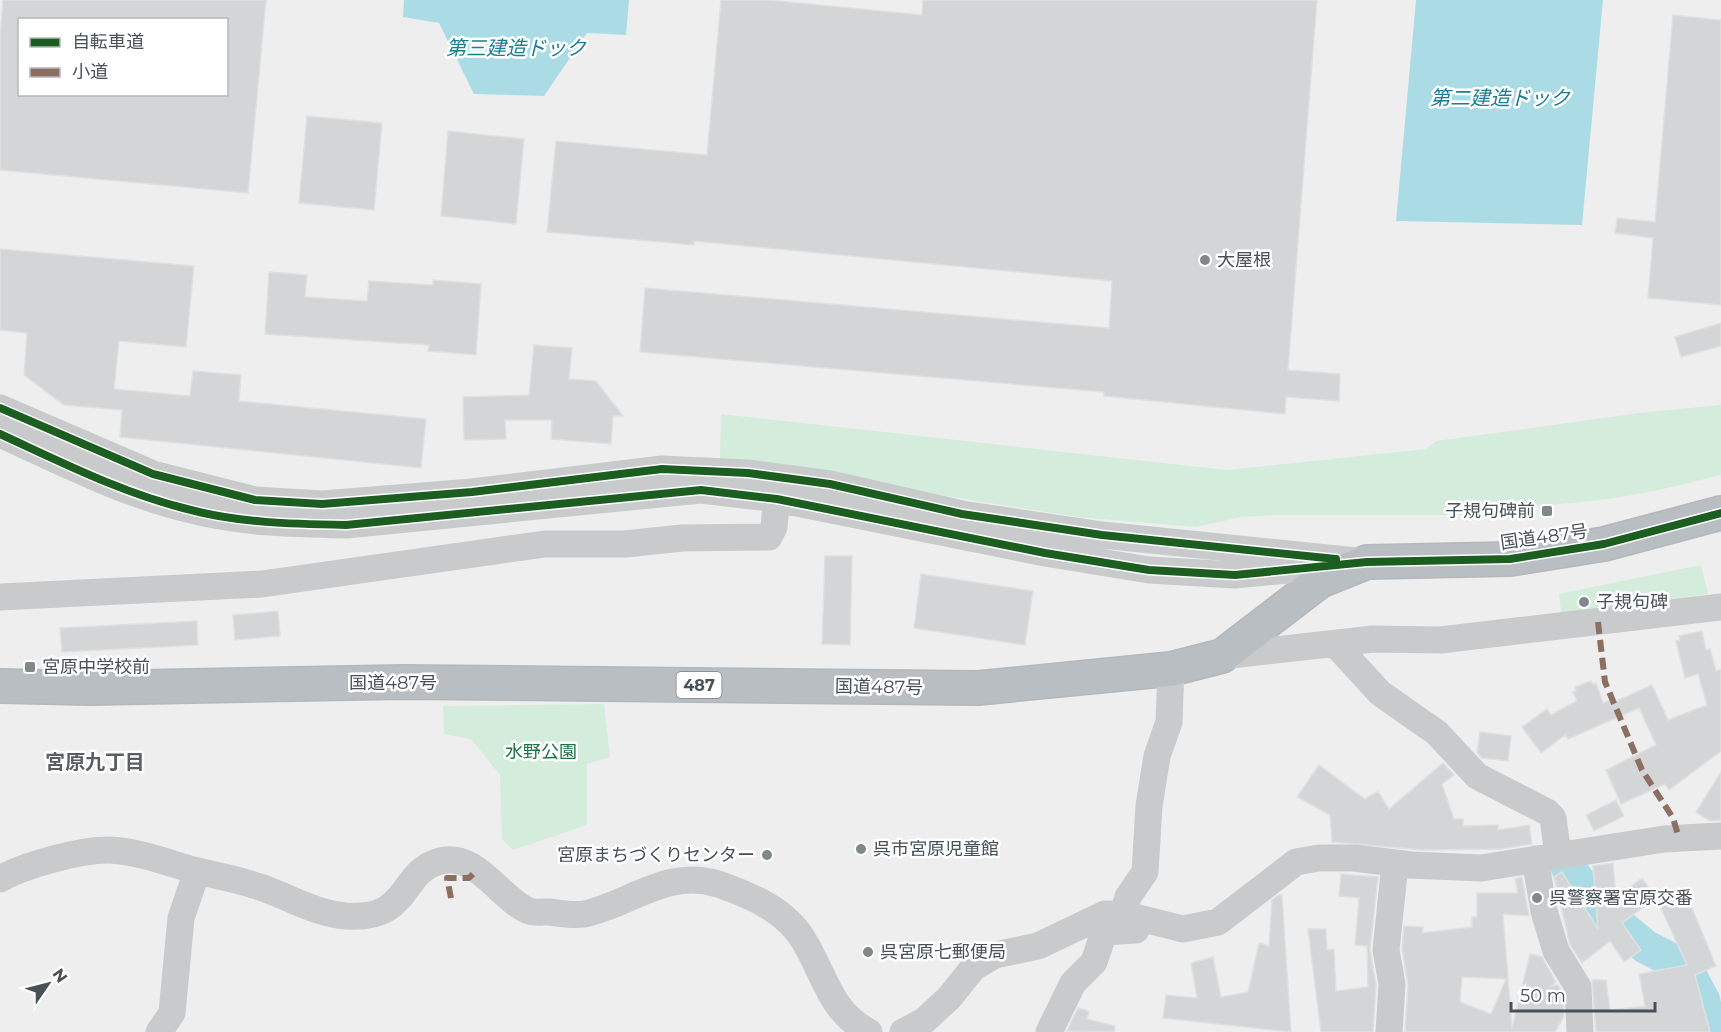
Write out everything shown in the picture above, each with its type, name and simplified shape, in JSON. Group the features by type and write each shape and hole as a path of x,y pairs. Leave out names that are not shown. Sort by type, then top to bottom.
{"highway":[{"name":"国道487号","path":"0,686 90,688 416,682 978,688 1171,669 1222,656 1320,581 1367,562 1510,559 1605,544 1721,513"}],"street":[{"path":"0,408 153,474 255,500 322,504 472,492 662,469 748,473 778,488"},
{"path":"0,434 133,493 187,509 243,520 346,525 701,490 778,488 830,483 962,514 1102,535 1367,562"},
{"path":"0,597 262,584 545,544 625,544 682,538 769,537 774,526 778,488"},
{"path":"1222,656 1336,645 1373,639 1440,640 1719,614"},
{"path":"1336,645 1380,693 1437,733 1477,776 1547,812 1553,818 1547,857 1544,911 1556,951 1578,987 1580,1032"},
{"path":"1049,1032 1073,983 1094,962 1104,932 1137,930 1128,897 1144,872 1149,806 1157,756 1169,722 1171,669"},
{"path":"903,1032 924,1021 949,998 973,968 995,955 1038,946 1105,914 1133,916 1183,929 1218,922 1296,862 1318,858 1342,858 1395,864 1481,868 1510,866 1547,857 1664,839 1721,836"},
{"path":"0,879 39,862 107,850 132,852 258,886 310,909 332,915 367,917 385,912 422,872 440,861 458,860 477,870 529,911 583,914 660,883 689,879 717,884 771,907 786,918 803,939 836,1006 853,1024 869,1032"},
{"path":"1389,1032 1392,984 1386,950 1395,864"},
{"path":"159,1032 172,1014 181,918 197,871"}],"green space":[{"path":"1721,405 1721,475 1614,498 1521,507 1475,515 1276,515 1241,517 1196,527 1078,517 720,460 721,414 1227,470 1426,449 1436,441 1647,412"},
{"path":"1701,565 1708,594 1561,613 1559,594"},
{"name":"水野公園","path":"604,704 610,757 587,764 587,825 513,850 502,839 500,775 471,739 444,734 443,706"}],"water":[{"name":"第三建造ドック","path":"404,0 629,0 626,35 587,33 544,96 474,94 439,23 403,17"},
{"name":"第二建造ドック","path":"1416,0 1603,0 1582,225 1396,221"}],"building":[{"path":"3,0 266,0 248,193 0,170 0,37"},
{"path":"721,0 769,0 922,15 923,0 1317,0 1288,370 1340,374 1339,401 1286,397 1285,414 1104,396 1104,392 640,352 645,288 1109,328 1112,281 694,241 694,245 547,232 556,141 707,155"},
{"path":"1673,15 1721,20 1721,305 1648,298 1653,238 1615,233 1617,218 1655,222"},
{"path":"307,116 382,123 374,210 299,203"},
{"path":"448,131 524,139 516,224 441,216"},
{"path":"0,249 194,266 186,347 119,341 114,389 190,396 193,371 241,375 239,401 426,419 421,468 120,437 122,410 64,405 24,375 27,333 0,330"},
{"path":"269,272 307,275 305,297 367,301 369,281 433,285 433,280 481,284 476,355 428,351 429,345 265,334"},
{"path":"1721,323 1721,346 1681,357 1675,337"},
{"path":"534,345 572,348 569,379 596,381 623,416 613,416 611,444 551,439 552,420 505,420 506,439 464,440 463,397 529,395"},
{"path":"825,556 852,556 850,645 822,644"},
{"path":"921,574 1033,591 1025,645 914,628"},
{"path":"278,611 280,636 235,640 233,615"},
{"path":"197,621 198,645 62,652 60,628"},
{"path":"1702,631 1706,650 1710,649 1716,671 1721,669 1721,751 1669,790 1665,784 1621,804 1606,770 1656,745 1639,708 1568,739 1565,735 1541,753 1522,727 1547,709 1551,715 1577,701 1573,692 1576,691 1575,687 1591,681 1593,684 1596,683 1603,703 1611,700 1612,703 1652,685 1668,720 1707,705 1698,674 1685,678 1676,641 1680,640 1679,636"},
{"path":"1480,732 1511,736 1508,761 1482,758 1477,753"},
{"path":"1443,763 1454,775 1442,784 1454,819 1463,819 1463,826 1498,825 1498,830 1529,825 1532,844 1501,849 1422,850 1332,842 1330,815 1297,797 1319,765 1365,799 1378,791 1389,809"},
{"path":"1721,772 1721,820 1710,821 1696,812"},
{"path":"1616,800 1624,816 1594,831 1586,815"},
{"path":"1613,863 1616,897 1642,878 1656,898 1622,923 1641,950 1624,962 1610,941 1582,963 1570,945 1554,877 1562,872 1598,929 1593,866"},
{"path":"1341,874 1378,877 1370,949 1376,985 1373,1032 1321,1032 1308,929 1326,929 1327,950 1334,949 1336,991 1368,987 1367,946 1355,945 1359,898 1339,896"},
{"path":"1522,877 1529,916 1503,914 1512,1028 1530,954 1542,957 1556,982 1551,986 1558,985 1562,992 1564,1016 1555,1032 1405,1032 1408,985 1402,949 1404,926 1423,927 1422,933 1472,927 1472,917 1477,917 1477,893 1518,893 1515,879","holes":["1462,977 1506,979 1491,1014 1460,1002"]},
{"path":"1683,894 1684,897 1687,896 1716,966 1695,975 1710,1032 1596,1032 1592,980 1606,980 1610,1010 1645,1006 1639,974 1687,965 1659,904"},
{"path":"1282,895 1291,1032 1163,1018 1166,995 1197,998 1191,963 1213,957 1221,997 1248,992 1259,943 1269,946 1272,900"},
{"path":"1078,1008 1089,1011 1087,1019 1115,1026 1114,1032 1067,1031"}],"waterway":[{"path":"1567,866 1601,910 1646,947 1685,967 1703,1000 1711,1032"}],"marked path":[{"path":"1598,622 1605,682 1642,770 1673,818 1679,838"},
{"path":"451,898 447,878 469,878 477,870"}],"cycle path":[{"path":"0,408 153,474 255,500 322,504 472,492 662,469 748,473 830,484 962,514 1102,535 1336,559"},
{"path":"0,434 92,476 139,494 207,514 246,520 346,525 701,490 777,499 1045,553 1149,570 1235,575 1367,562 1510,559 1604,544 1721,513"}],"place":[{"name":"大屋根","path":"1205,260"},
{"name":"子規句碑前","path":"1547,511"},
{"name":"子規句碑","path":"1584,602"},
{"name":"宮原中学校前","path":"30,667"},
{"name":"呉市宮原児童館","path":"861,849"},
{"name":"宮原まちづくりセンター","path":"767,855"},
{"name":"呉警察署宮原交番","path":"1537,898"},
{"name":"呉宮原七郵便局","path":"868,952"}],"district":[{"name":"宮原九丁目","path":"95,762"}]}
